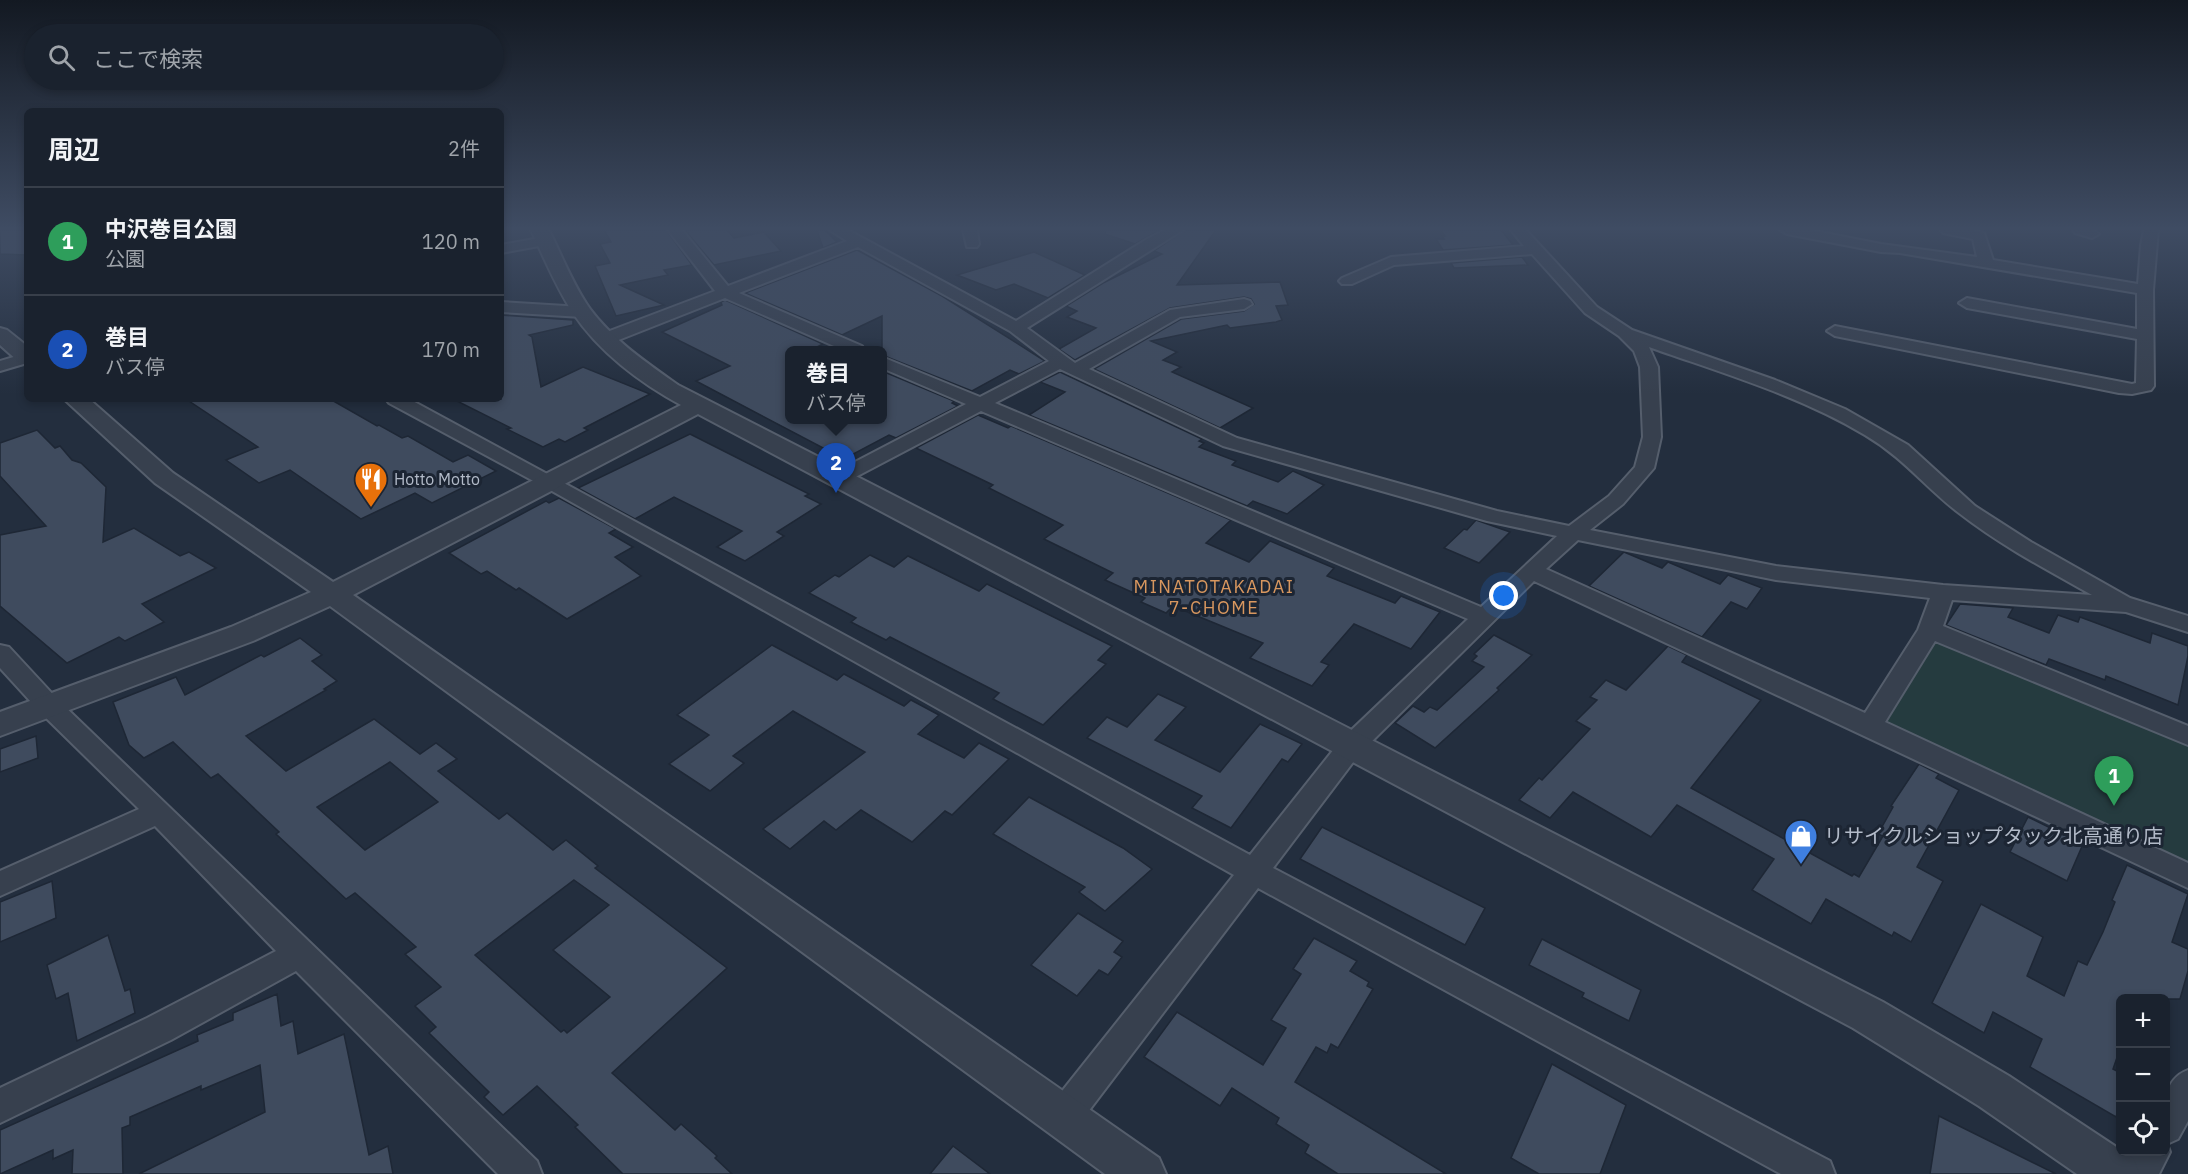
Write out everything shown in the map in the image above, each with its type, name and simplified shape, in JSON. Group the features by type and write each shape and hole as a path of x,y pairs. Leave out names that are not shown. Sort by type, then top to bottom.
{"street":[{"path":"568,285 582,312 605,339 629,361 670,390 1868,1015 1994,1091 2117,1174"},
{"path":"717,285 726,293 845,346"},
{"path":"605,339 747,285"},
{"path":"938,285 1016,328 1067,366 1110,384 1164,413 1230,442 1494,517 1776,573 1943,592 2128,605"},
{"path":"1016,328 1084,285"},
{"path":"1063,1117 1351,746 1531,571 1572,534 1616,500 1644,468 1652,437 1649,367 1642,349 1625,332 1591,310 1568,285"},
{"path":"2114,285 2145,290"},
{"path":"1835,331 2132,389 2145,386 2143,335 2146,285"},
{"path":"1967,303 2143,335"},
{"path":"839,478 982,404 1176,314 1244,304"},
{"path":"504,307 582,312"},
{"path":"1625,332 1814,402 1901,449 1966,508 2012,540 2128,605 2188,624"},
{"path":"0,334 24,354"},
{"path":"0,366 24,358"},
{"path":"887,364 1484,617"},
{"path":"78,402 164,478 332,594 1143,1174"},
{"path":"401,402 548,481 1253,871 1817,1174"},
{"path":"0,724 242,634 332,594 698,405"},
{"path":"1531,571 1870,726 2188,876"},
{"path":"1870,726 1930,630 1943,592"},
{"path":"1930,630 2188,736"},
{"path":"0,652 50,706 524,1174"},
{"path":"0,884 159,812"},
{"path":"0,1106 159,1029 299,954"},
{"path":"2170,1120 2188,1086"},
{"path":"2139,1174 2150,1156"}],"green space":[{"path":"1930,630 2188,736 2188,876 1870,726"}],"building":[{"path":"603,285 621,285 664,305 616,316"},
{"path":"766,285 921,285 1045,361 1019,374 1010,370 972,391 887,357 887,346 882,346 882,316 842,335 745,293"},
{"path":"982,285 1012,285 996,290"},
{"path":"1016,285 1069,285 1048,298"},
{"path":"1100,285 1281,285 1288,305 1276,306 1282,320 1276,322 1230,328 1227,325 1151,341 1177,352 1163,360 1181,367 1172,372 1253,408 1220,428 1094,369 1181,319 1244,311 1254,304 1251,299 1244,297 1170,308 1075,360 1059,349 1096,328 1067,317 1077,311 1066,306"},
{"path":"725,300 823,344 785,346 785,424 887,424 887,373 954,401 952,403 958,406 896,438 889,435 844,459 696,381 730,366 662,332 722,305 721,302"},
{"path":"504,315 573,320 573,325 529,335 532,337 541,387 583,367 650,394 584,428 588,430 565,442 559,439 543,447 507,429 511,428 459,402 504,402"},
{"path":"1060,372 1202,439 1199,441 1204,443 1199,447 1236,461 1232,465 1278,482 1293,471 1324,485 1287,514 1253,501 1247,506 1029,415 1065,392 1040,382"},
{"path":"190,402 335,402 402,438 408,436 453,462 468,455 496,471 432,503 415,493 361,519 290,470 259,483 226,460 258,447"},
{"path":"978,415 1008,428 1011,426 1231,520 1206,543 1249,562 1270,541 1334,568 1327,576 1395,603 1401,596 1440,612 1411,649 1354,624 1321,662 1329,665 1312,686 1250,658 1263,643 1173,606 1166,613 1141,602 1145,598 1105,580 1113,573 1044,539 1063,525 989,488 993,485 916,448"},
{"path":"37,430 55,448 60,446 72,460 81,463 106,487 103,542 134,528 180,556 189,552 216,568 142,604 164,622 125,641 119,637 67,663 0,606 0,535 46,526 0,476 0,443"},
{"path":"690,434 809,494 805,496 821,504 777,532 784,536 745,561 717,547 742,531 674,497 635,519 578,488"},
{"path":"559,498 616,529 609,533 633,547 615,557 641,576 567,619 519,588 516,590 487,571 481,574 449,553 546,501 549,503"},
{"path":"1476,520 1510,532 1479,563 1444,548"},
{"path":"1624,552 1662,568 1668,562 1720,584 1728,575 1762,588 1747,609 1731,602 1702,637 1589,586"},
{"path":"870,555 894,567 908,556 979,591 987,584 1112,646 1098,660 1106,664 1043,725 993,699 999,693 890,637 886,640 851,622 856,618 809,593 835,575 839,577"},
{"path":"1960,604 2013,608 2008,617 2049,633 2058,615 2078,622 2080,617 2150,643 2152,633 2188,646 2178,705 2106,676 2105,680 2049,659 2046,665 1946,625"},
{"path":"1494,635 1532,655 1497,688 1499,690 1435,748 1395,723 1413,706 1424,712 1430,707 1437,710 1484,667 1472,661 1477,656 1474,654"},
{"path":"300,638 322,655 312,661 337,681 324,689 326,690 246,736 286,771 374,719 420,754 436,743 457,759 438,771 499,819 507,813 553,850 566,840 598,866 595,868 727,968 612,1073 675,1130 681,1124 717,1156 715,1158 732,1174 623,1174 575,1127 578,1125 537,1086 503,1115 484,1097 489,1092 429,1033 436,1027 415,1006 441,987 405,954 416,947 355,893 346,899 276,834 279,832 218,774 211,778 173,742 144,758 129,745 113,702 176,677 185,695 261,655 264,657","holes":["390,762 438,802 365,850 317,807","574,880 609,905 553,950 610,997 567,1033 564,1030 561,1032 475,955"]},
{"path":"772,645 837,680 844,674 904,706 911,700 939,715 918,734 964,758 979,743 1009,759 952,815 945,811 912,842 861,810 836,830 824,821 790,849 763,829 865,752 793,711 733,756 744,763 710,791 669,764 709,735 677,715"},
{"path":"1668,646 1687,655 1682,662 1761,700 1691,788 1852,876 1854,874 1859,877 1883,836 1878,834 1893,807 1891,806 1919,764 1939,774 1936,778 1959,790 1917,867 1943,881 1911,942 1894,932 1892,936 1826,899 1811,924 1752,890 1774,859 1677,805 1651,837 1573,792 1550,818 1519,800 1539,778 1542,780 1590,729 1576,721 1597,700 1590,697 1606,680 1626,690"},
{"path":"1158,694 1186,707 1155,740 1220,772 1260,724 1302,744 1288,762 1282,759 1231,828 1192,808 1202,796 1087,738 1107,717 1127,727"},
{"path":"36,736 38,758 0,772 0,749"},
{"path":"1029,797 1123,848 1152,869 1105,911 1079,892 1085,887 993,834"},
{"path":"2028,817 2083,844 2067,881 2010,852"},
{"path":"1322,827 1485,908 1465,945 1300,859"},
{"path":"2127,865 2188,894 2172,942 2188,949 2188,971 2180,999 2170,999 2170,994 2116,994 2116,1060 2113,1069 2116,1070 2116,1117 2030,1067 2042,1039 1993,1012 1984,1033 1932,1003 1981,904 2043,937 2027,976 2064,996 2078,961 2087,965 2115,902 2112,900"},
{"path":"52,881 56,918 0,942 0,902"},
{"path":"1078,913 1123,941 1114,952 1122,957 1108,975 1099,970 1077,996 1031,965"},
{"path":"108,935 125,991 130,989 135,1013 77,1041 68,993 56,999 47,965"},
{"path":"1314,938 1357,961 1350,971 1369,982 1367,986 1373,989 1338,1048 1331,1044 1327,1053 1316,1047 1295,1082 1446,1174 1338,1174 1305,1153 1309,1145 1276,1124 1279,1118 1232,1088 1220,1106 1144,1057 1177,1012 1263,1065 1286,1028 1271,1020 1301,974 1293,969"},
{"path":"1542,939 1641,990 1629,1021 1582,997 1584,993 1529,965"},
{"path":"277,994 281,1026 293,1021 298,1054 344,1034 369,1155 388,1146 393,1174 139,1174 265,1112 260,1065 201,1090 201,1086 130,1117 130,1125 122,1128 123,1174 72,1174 73,1150 53,1159 53,1150 0,1174 0,1130 198,1041 197,1035 233,1020 233,1013"},
{"path":"1552,1064 1626,1105 1600,1174 1539,1174 1511,1158"},
{"path":"1939,1116 2056,1174 1930,1174"},
{"path":"953,1146 990,1174 930,1174"}],"place":[{"name":"巻目","path":"836,493"},
{"name":"Hotto Motto","path":"371,508"},
{"name":"中沢巻目公園","path":"2114,806"},
{"name":"リサイクルショップタック北高通り店","path":"1801,865"}],"district":[{"name":"MINATOTAKADAI 7-CHOME","path":"1214,597"}]}
